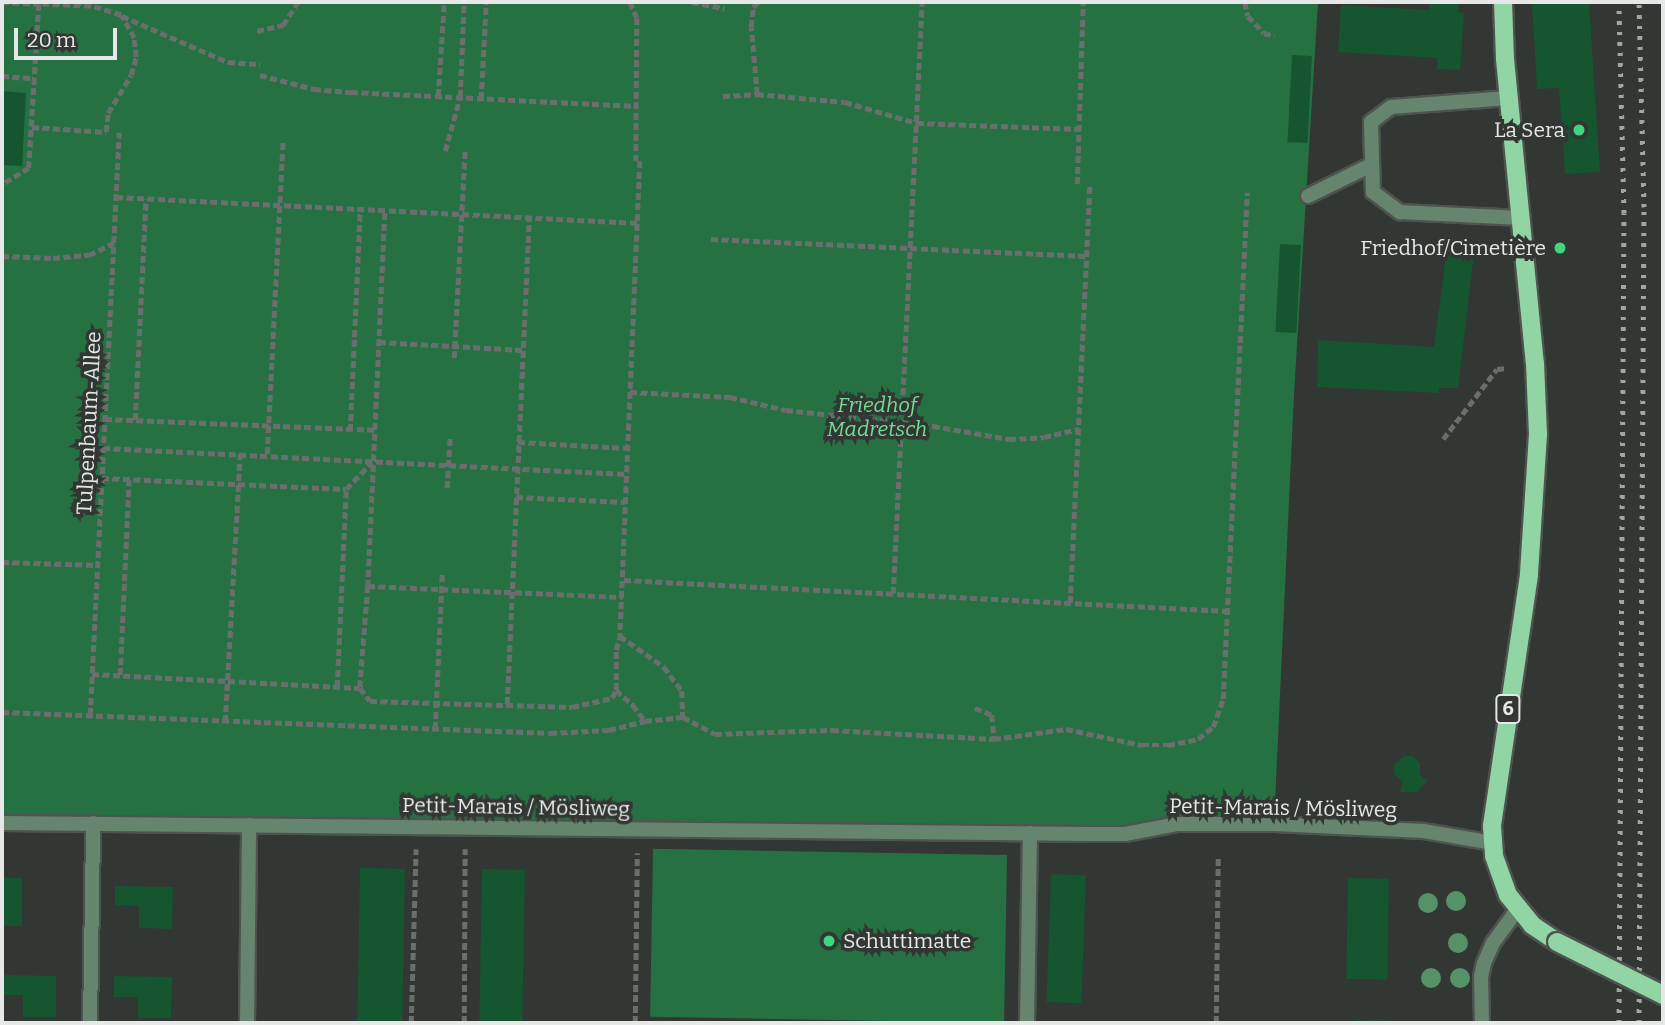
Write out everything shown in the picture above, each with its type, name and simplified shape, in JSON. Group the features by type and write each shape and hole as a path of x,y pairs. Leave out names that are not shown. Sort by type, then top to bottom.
{"main road":[{"name":"6","path":"1503,2 1508,98 1521,218 1538,434 1529,575 1492,813 1493,843 1498,874 1517,910 1532,925 1557,942 1663,995"}],"street":[{"path":"1508,98 1391,107 1371,122 1373,192 1400,212 1521,218"},
{"path":"1308,196 1371,165"},
{"name":"Petit-Marais / Mösliweg","path":"2,823 1125,834 1178,824 1274,824 1424,831 1493,843"},
{"path":"90,1023 93,823"},
{"path":"247,1023 249,825"},
{"path":"1027,1023 1030,833"},
{"path":"1482,1023 1481,977 1484,963 1493,943 1517,910"}],"path":[{"path":"2,2 91,6 121,15 228,62 260,64"},
{"path":"257,31 283,25 298,2"},
{"path":"438,96 444,2"},
{"path":"445,151 460,97 464,2"},
{"path":"481,99 486,2"},
{"path":"385,212 368,586 360,688 370,701 572,707 611,698 616,690 616,650 620,636 624,580 627,448 638,223 637,19 630,2"},
{"path":"692,2 724,8"},
{"path":"757,94 751,27 753,7 758,2"},
{"path":"877,2 931,2"},
{"path":"893,594 922,2"},
{"path":"1077,184 1083,2"},
{"path":"1245,2 1248,16 1264,33 1275,36"},
{"path":"2,185 29,168 38,4"},
{"path":"32,127 106,132 108,113 131,75 136,57 134,38 121,15"},
{"path":"260,75 314,89 637,106"},
{"path":"2,76 34,78"},
{"path":"723,96 757,94 845,102 917,123 1079,129"},
{"name":"Tulpenbaum-Allee","path":"90,715 119,133"},
{"path":"267,454 283,142"},
{"path":"454,358 465,151"},
{"path":"1070,603 1090,184"},
{"path":"2,712 225,722 574,732 610,730 645,721 683,717 715,734 832,730 994,739 1066,729 1142,745 1168,745 1198,739 1213,727 1223,699 1247,193"},
{"path":"116,197 638,223"},
{"path":"135,420 146,199"},
{"path":"350,431 360,209"},
{"path":"507,704 529,219"},
{"path":"711,239 1087,256"},
{"path":"2,256 53,258 89,255 114,243"},
{"path":"379,342 523,350"},
{"path":"1443,439 1497,369 1507,368"},
{"path":"630,392 730,397 786,410 902,422 1009,439 1044,437 1079,429"},
{"path":"105,419 375,430"},
{"path":"447,488 450,436"},
{"path":"518,442 627,448"},
{"path":"103,448 267,454 626,474"},
{"path":"225,722 240,454"},
{"path":"337,688 346,489 373,461"},
{"path":"102,478 346,489"},
{"path":"120,675 129,480"},
{"path":"516,498 625,502"},
{"path":"2,562 98,565"},
{"path":"435,729 442,573"},
{"path":"624,580 1228,611"},
{"path":"368,586 623,597"},
{"path":"620,636 664,667 682,691 683,717"},
{"path":"92,674 360,688"},
{"path":"616,690 633,705 645,721"},
{"path":"975,708 992,715 994,739"},
{"path":"411,1023 416,849"},
{"path":"464,1023 465,849"},
{"path":"635,1023 637,850"},
{"path":"1216,1023 1218,856"}],"green space":[{"name":"Friedhof Madretsch","path":"2,2 1318,2 1294,394 1274,824 1125,834 2,823"},
{"name":"Schuttimatte","path":"653,849 1007,855 1004,1023 650,1017"}],"building":[{"path":"1429,2 1459,2 1458,12 1464,13 1460,70 1437,69 1438,58 1338,52 1341,5 1429,10"},
{"path":"1532,2 1589,2 1600,172 1565,174 1559,88 1537,89"},
{"path":"1292,55 1312,56 1307,143 1287,142"},
{"path":"2,91 26,93 22,166 2,165"},
{"path":"1280,244 1301,245 1296,333 1275,332"},
{"path":"1447,249 1474,254 1458,388 1439,388 1439,393 1317,387 1318,340 1434,347"},
{"path":"1404,756 1413,756 1420,763 1420,775 1427,781 1417,792 1400,792 1402,781 1394,774 1394,765"},
{"path":"360,868 405,869 402,1023 357,1023"},
{"path":"482,869 525,870 522,1023 479,1023"},
{"path":"1051,874 1086,875 1082,1003 1047,1002"},
{"path":"2,878 22,878 22,926 2,926"},
{"path":"1348,878 1389,879 1387,980 1346,979"},
{"path":"115,886 173,887 172,929 139,928 139,906 115,905"},
{"path":"2,975 56,976 56,1017 23,1017 23,995 2,995"},
{"path":"114,976 172,977 171,1018 138,1018 138,997 114,997"},
{"path":"1356,1020 1397,1021 1397,1023 1356,1023"}],"railway":[{"path":"1619,2 1624,213 1619,1023"},
{"path":"1639,2 1644,207 1639,1023"}],"place":[{"name":"La Sera","path":"1579,130"},
{"name":"Friedhof/Cimetière","path":"1560,248"},
{"name":"Schuttimatte","path":"829,941"}]}
